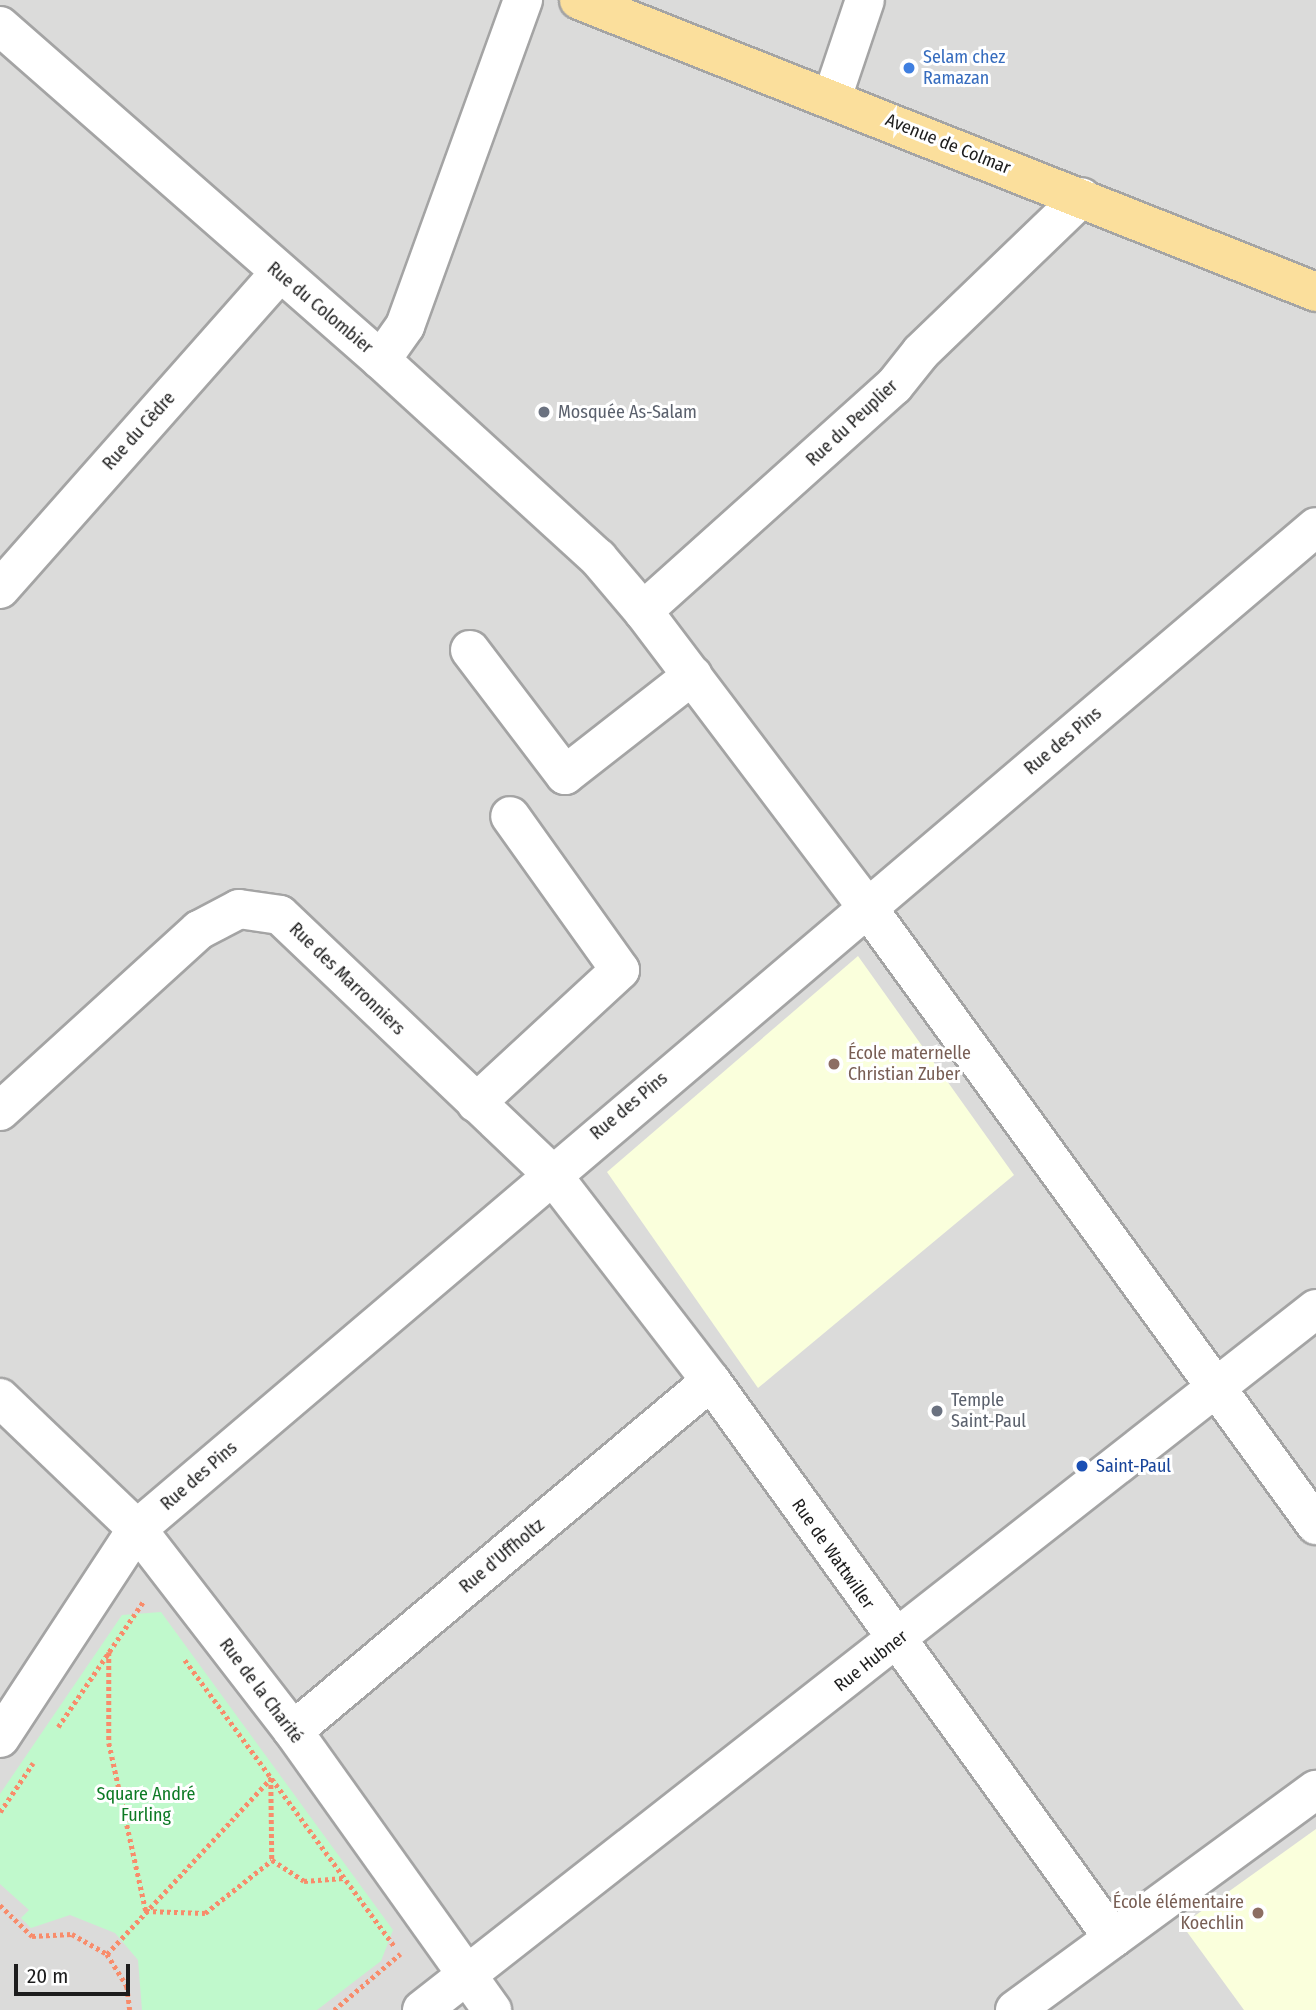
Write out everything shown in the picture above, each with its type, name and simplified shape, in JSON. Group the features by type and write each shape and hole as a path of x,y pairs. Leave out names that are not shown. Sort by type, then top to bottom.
{"main road":[{"name":"Avenue de Colmar","path":"579,0 1082,197 1316,292"}],"street":[{"name":"Rue du Colombier","path":"0,26 279,274 381,360 405,326 523,0"},
{"path":"832,98 865,0"},
{"name":"Rue du Peuplier","path":"643,611 894,386 920,352 1082,197"},
{"name":"Rue du Cèdre","path":"0,589 279,274"},
{"path":"381,360 598,558 643,611 867,907 1316,1525"},
{"name":"Rue des Pins","path":"0,1738 137,1529 550,1172 1316,527"},
{"path":"470,650 565,775 693,674"},
{"path":"475,1103 620,970 510,816"},
{"name":"Rue des Marronniers","path":"0,1111 199,930 239,909 280,915 550,1172"},
{"name":"Rue de Wattwiller","path":"550,1172 711,1381 895,1642 1113,1938"},
{"name":"Rue Hubner","path":"422,2010 1218,1392 1316,1309"},
{"name":"Rue d'Uffholtz","path":"293,1731 711,1381"},
{"name":"Rue de la Charité","path":"0,1398 137,1529 293,1731 492,2010"},
{"path":"1015,2010 1316,1790"}],"path":[{"path":"55,1732 142,1602 150,1613"},
{"path":"109,1651 109,1743 146,1911"},
{"path":"183,1657 402,1957 334,2010"},
{"path":"0,1812 39,1755"},
{"path":"107,1954 271,1778"},
{"path":"271,1778 272,1860"},
{"path":"146,1911 205,1913 272,1860"},
{"path":"272,1860 304,1881 344,1878"},
{"path":"0,1905 32,1936 72,1934 107,1954 127,1986 130,2010"}],"shaded area":[{"path":"0,0 1316,0 1316,2010 0,2010"},
{"name":"École maternelle Christian Zuber","path":"858,956 1014,1175 758,1388 607,1172"},
{"name":"École élémentaire Koechlin","path":"1316,1829 1316,2010 1244,2010 1182,1925"}],"green space":[{"name":"Square André Furling","path":"161,1612 393,1930 381,1961 317,2010 142,2010 138,1960 115,1933 70,1915 31,1928 21,1918 29,1910 0,1884 0,1794 122,1615"}],"place":[{"name":"Selam chez Ramazan","path":"909,68"},
{"name":"Mosquée As-Salam","path":"544,412"},
{"name":"École maternelle Christian Zuber","path":"834,1064"},
{"name":"Temple Saint-Paul","path":"937,1411"},
{"name":"Saint-Paul","path":"1082,1466"},
{"name":"École élémentaire Koechlin","path":"1258,1913"}]}
